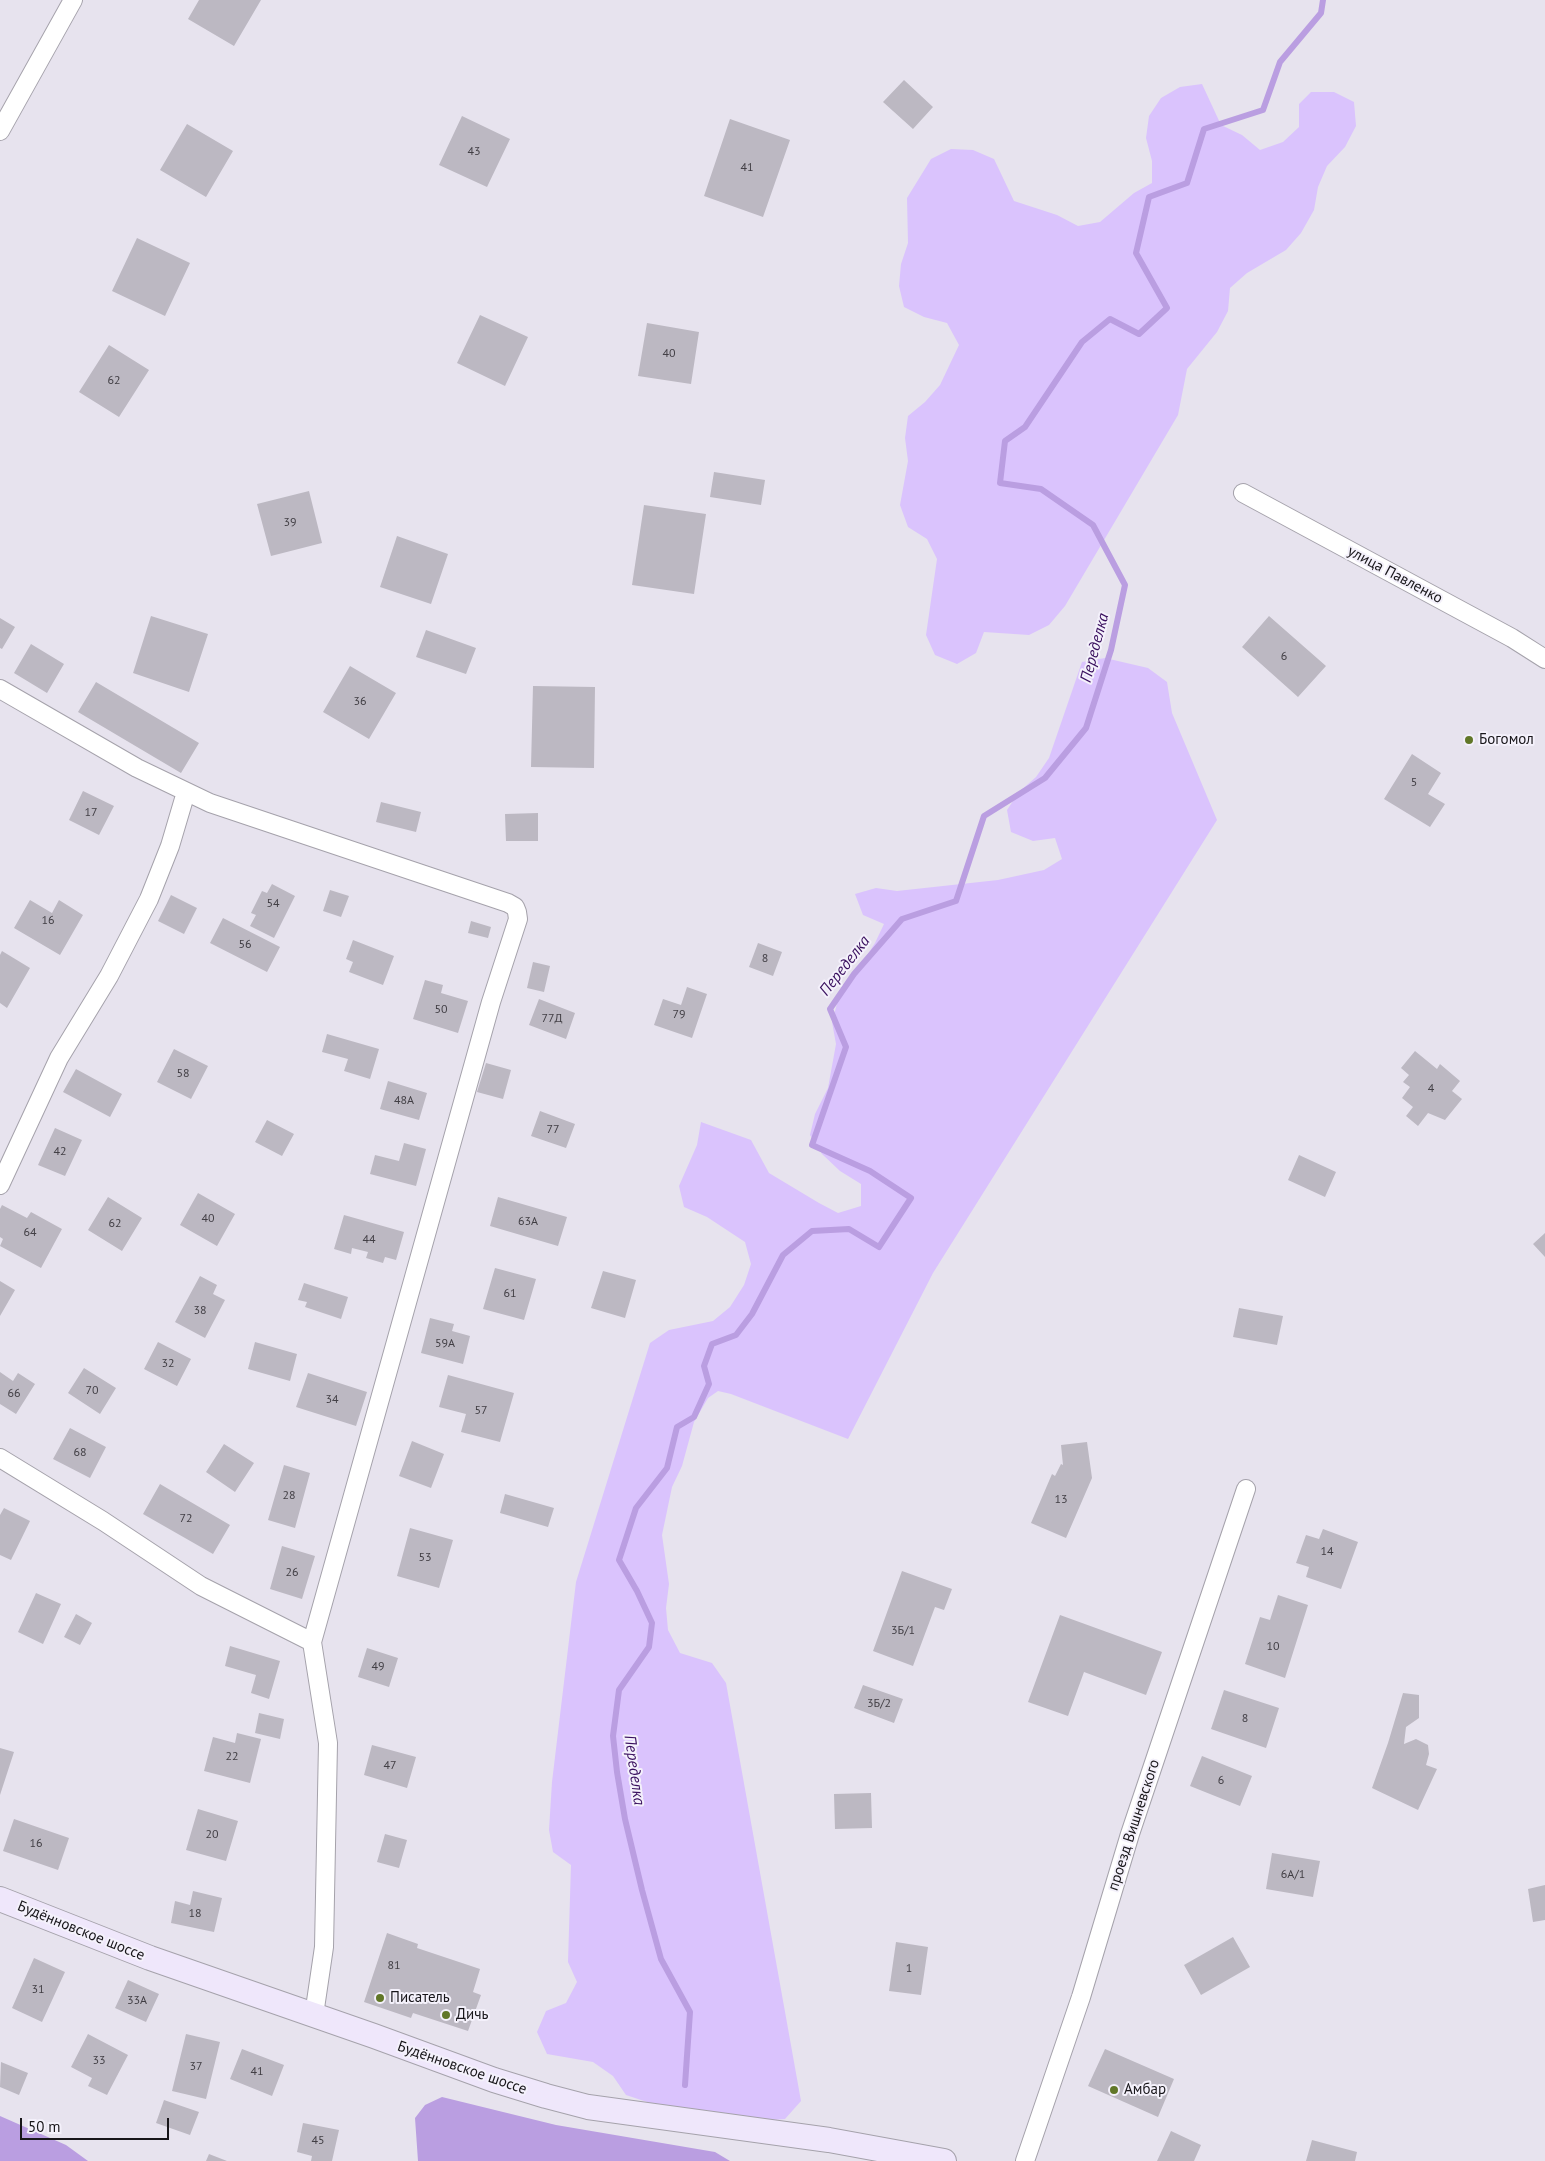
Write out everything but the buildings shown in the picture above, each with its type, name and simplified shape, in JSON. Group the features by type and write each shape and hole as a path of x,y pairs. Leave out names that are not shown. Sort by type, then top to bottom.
{"main road":[{"name":"Будённовское шоссе","path":"0,1899 150,1958 494,2080 588,2107 829,2140 944,2161"}],"street":[{"path":"0,131 73,0"},
{"name":"улица Павленко","path":"1243,493 1503,634 1545,659"},
{"path":"0,689 138,768 210,803 508,903 517,912 518,919 491,1002 312,1642 328,1743 324,1947 314,2015"},
{"path":"0,1184 59,1058 109,976 149,899 170,846 186,792"},
{"path":"0,1458 103,1521 201,1586 312,1642"},
{"name":"проезд Вишневского","path":"1025,2161 1081,1997 1130,1834 1246,1489"}],"shaded area":[{"path":"1202,84 1221,125 1242,135 1260,150 1283,142 1299,127 1299,104 1311,92 1334,92 1354,102 1356,126 1345,147 1327,166 1318,187 1314,210 1301,233 1286,250 1247,273 1230,288 1228,311 1217,332 1187,369 1178,415 1065,606 1049,625 1029,635 984,632 976,653 957,664 935,655 926,635 937,559 927,539 908,527 900,505 908,461 905,438 908,416 925,402 940,385 959,345 947,323 924,317 904,307 899,286 901,264 908,243 907,198 931,159 951,149 973,150 994,159 1014,201 1057,215 1078,226 1100,222 1134,193 1152,183 1152,161 1146,138 1149,116 1161,98 1180,87"},
{"path":"1105,658 1148,668 1167,682 1172,713 1217,820 933,1273 848,1439 731,1394 718,1391 708,1398 694,1422 682,1466 672,1487 662,1535 669,1584 666,1608 668,1630 680,1653 712,1663 726,1683 801,2101 785,2119 760,2121 692,2117 626,2095 613,2076 593,2062 547,2054 537,2032 546,2011 566,2003 577,1982 568,1962 571,1865 553,1852 549,1830 552,1782 576,1582 650,1343 669,1330 713,1321 730,1307 744,1285 751,1264 745,1242 707,1217 684,1207 679,1186 697,1145 701,1122 751,1140 769,1173 838,1213 861,1206 861,1184 840,1171 822,1154 810,1135 815,1114 828,1088 836,1044 832,1022 838,1000 875,943 884,924 863,915 855,894 876,888 897,891 998,880 1044,870 1062,859 1055,838 1033,841 1011,832 1007,810 1019,792 1036,777 1049,758 1082,662"},
{"path":"442,2097 556,2125 715,2152 730,2161 418,2161 415,2118 425,2105"},
{"path":"0,2116 66,2145 88,2161 0,2161"}],"waterway":[{"name":"Переделка","path":"685,2085 690,2012 661,1959 625,1819 617,1772 613,1736 619,1690 649,1647 652,1623 637,1591 619,1560 636,1508 667,1468 677,1427 694,1417 709,1384 704,1366 712,1344 736,1335 752,1314 783,1255 812,1231 849,1229 879,1247 911,1198 870,1171 812,1145 846,1047 830,1009 854,974 902,919 956,901 984,816 1045,778 1086,728 1111,650 1125,585 1093,525 1041,489 1000,483 1005,441 1025,427 1082,342 1110,319 1139,334 1167,308 1136,253 1149,197 1187,183 1204,129 1263,110 1280,62 1321,13 1323,0"}],"place":[{"name":"Богомол","path":"1469,740"},
{"name":"Писатель","path":"380,1998"},
{"name":"Дичь","path":"446,2015"},
{"name":"Амбар","path":"1114,2090"}]}
